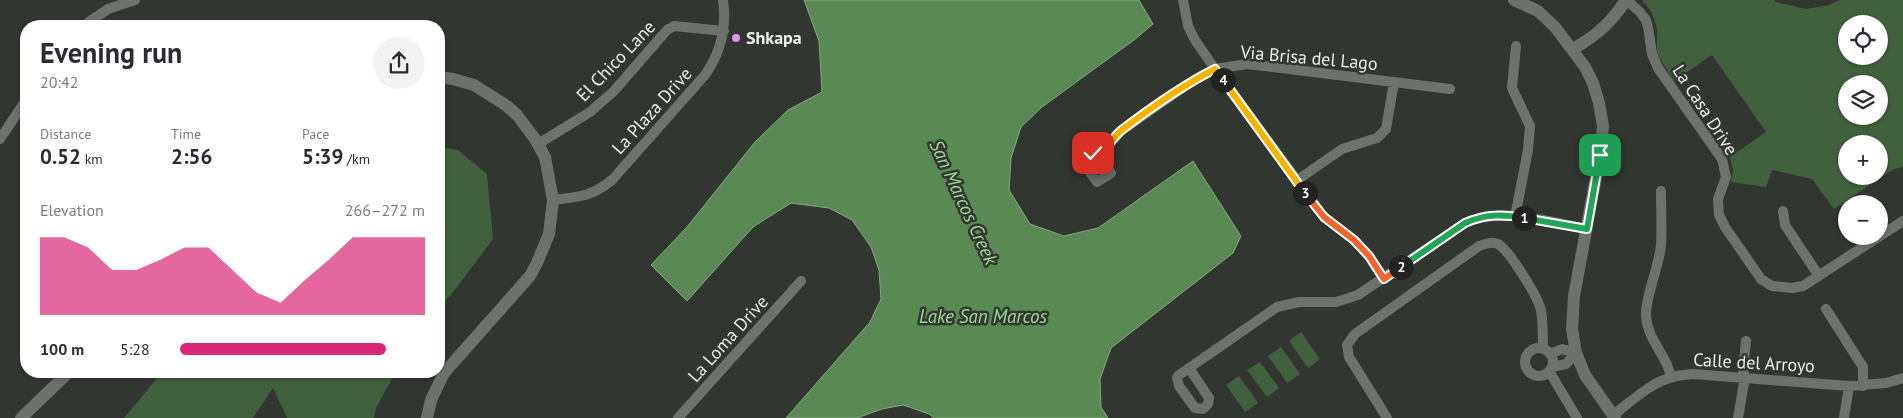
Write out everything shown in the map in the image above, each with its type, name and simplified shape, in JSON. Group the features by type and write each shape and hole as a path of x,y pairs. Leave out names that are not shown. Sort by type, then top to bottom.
{"street":[{"path":"91,20 108,9 135,0"},
{"name":"La Plaza Drive","path":"553,200 585,196 600,189 612,180 705,75 714,63 724,31 725,14 723,0"},
{"path":"1182,0 1188,26 1194,40 1296,181 1324,217 1354,240 1369,256 1384,279"},
{"path":"1514,0 1538,11 1548,19 1585,67 1600,103 1603,126 1600,155 1574,296 1572,329 1576,353 1585,375 1614,417"},
{"path":"1573,49 1601,31 1614,19 1626,0"},
{"name":"La Casa Drive","path":"1626,0 1640,11 1646,20 1652,54 1658,68 1722,159 1726,178 1718,199 1719,215 1725,227 1761,278 1772,286 1792,288 1803,286 1903,221"},
{"name":"El Chico Lane","path":"538,144 590,112 614,91 667,30 674,26 724,31"},
{"path":"1515,216 1528,150 1530,126 1512,88 1516,46"},
{"name":"Via Brisa del Lago","path":"1103,151 1121,131 1194,80 1215,69 1247,64 1450,89"},
{"path":"445,78 474,85 508,106 517,115 545,157 553,200 549,234 530,276 445,372"},
{"path":"1296,181 1342,149 1377,138 1386,129 1394,82"},
{"path":"0,139 20,109"},
{"path":"1661,190 1661,245 1647,303 1646,318 1651,338 1668,364 1672,377"},
{"path":"1783,211 1785,224 1819,276"},
{"path":"1189,368 1277,307 1298,302 1336,302 1358,295 1465,223 1476,218 1497,214 1587,229"},
{"path":"1387,418 1349,357 1347,345 1355,334 1479,246 1489,243 1496,243 1504,249 1537,298 1541,310 1547,352 1552,358 1551,369 1577,418"},
{"name":"La Loma Drive","path":"678,418 801,281"},
{"path":"1826,309 1864,367 1863,386"},
{"path":"1738,418 1745,377 1743,370 1746,341"},
{"path":"1534,349 1547,352 1562,350 1576,353 1566,364 1551,369 1542,376 1532,374 1526,368 1526,359 1530,351 1534,349"},
{"name":"Calle del Arroyo","path":"1614,417 1646,390 1672,377 1693,374 1849,386 1886,383 1903,378"},
{"path":"21,418 63,378"},
{"path":"427,418 430,400 441,378"},
{"path":"1844,418 1849,386"}],"shaded area":[{"path":"1642,0 1774,0 1806,9 1829,5 1840,0 1903,0 1903,167 1888,173 1888,135 1838,135 1838,185 1870,185 1855,195 1838,195 1838,206 1834,209 1812,179 1772,170 1766,187 1731,182 1733,170 1730,157 1766,132 1712,55 1674,81 1657,51 1657,28 1652,13"},
{"path":"445,148 458,150 487,174 493,239 445,301"},
{"path":"1301,332 1320,359 1308,368 1289,341"},
{"path":"1281,347 1300,374 1287,383 1268,356"},
{"path":"1260,362 1279,388 1267,397 1247,370"},
{"path":"1239,376 1258,403 1245,412 1226,385"},
{"path":"157,378 392,378 376,408 374,418 287,418 273,388 253,418 124,418"}],"water":[{"name":"Lake San Marcos","path":"804,0 1139,0 1153,24 1042,107 1021,127 1011,158 1009,190 1030,224 1064,236 1098,228 1193,161 1241,236 1233,253 1111,348 1100,379 1101,407 1108,418 934,418 929,414 903,405 882,409 857,418 786,418 870,322 881,299 879,270 871,247 852,220 829,208 791,203 753,227 687,301 651,265 687,227 755,142 788,110 822,92 819,41"}],"place":[{"name":"Shkapa","path":"736,38"}],"route":[{"path":"1093,153 1103,151 1121,131 1194,80 1215,69 1324,217 1354,240 1369,256 1384,279 1465,223 1476,218 1497,214 1587,229 1600,155"}],"water label":[{"name":"San Marcos Creek","path":"964,202"}]}
